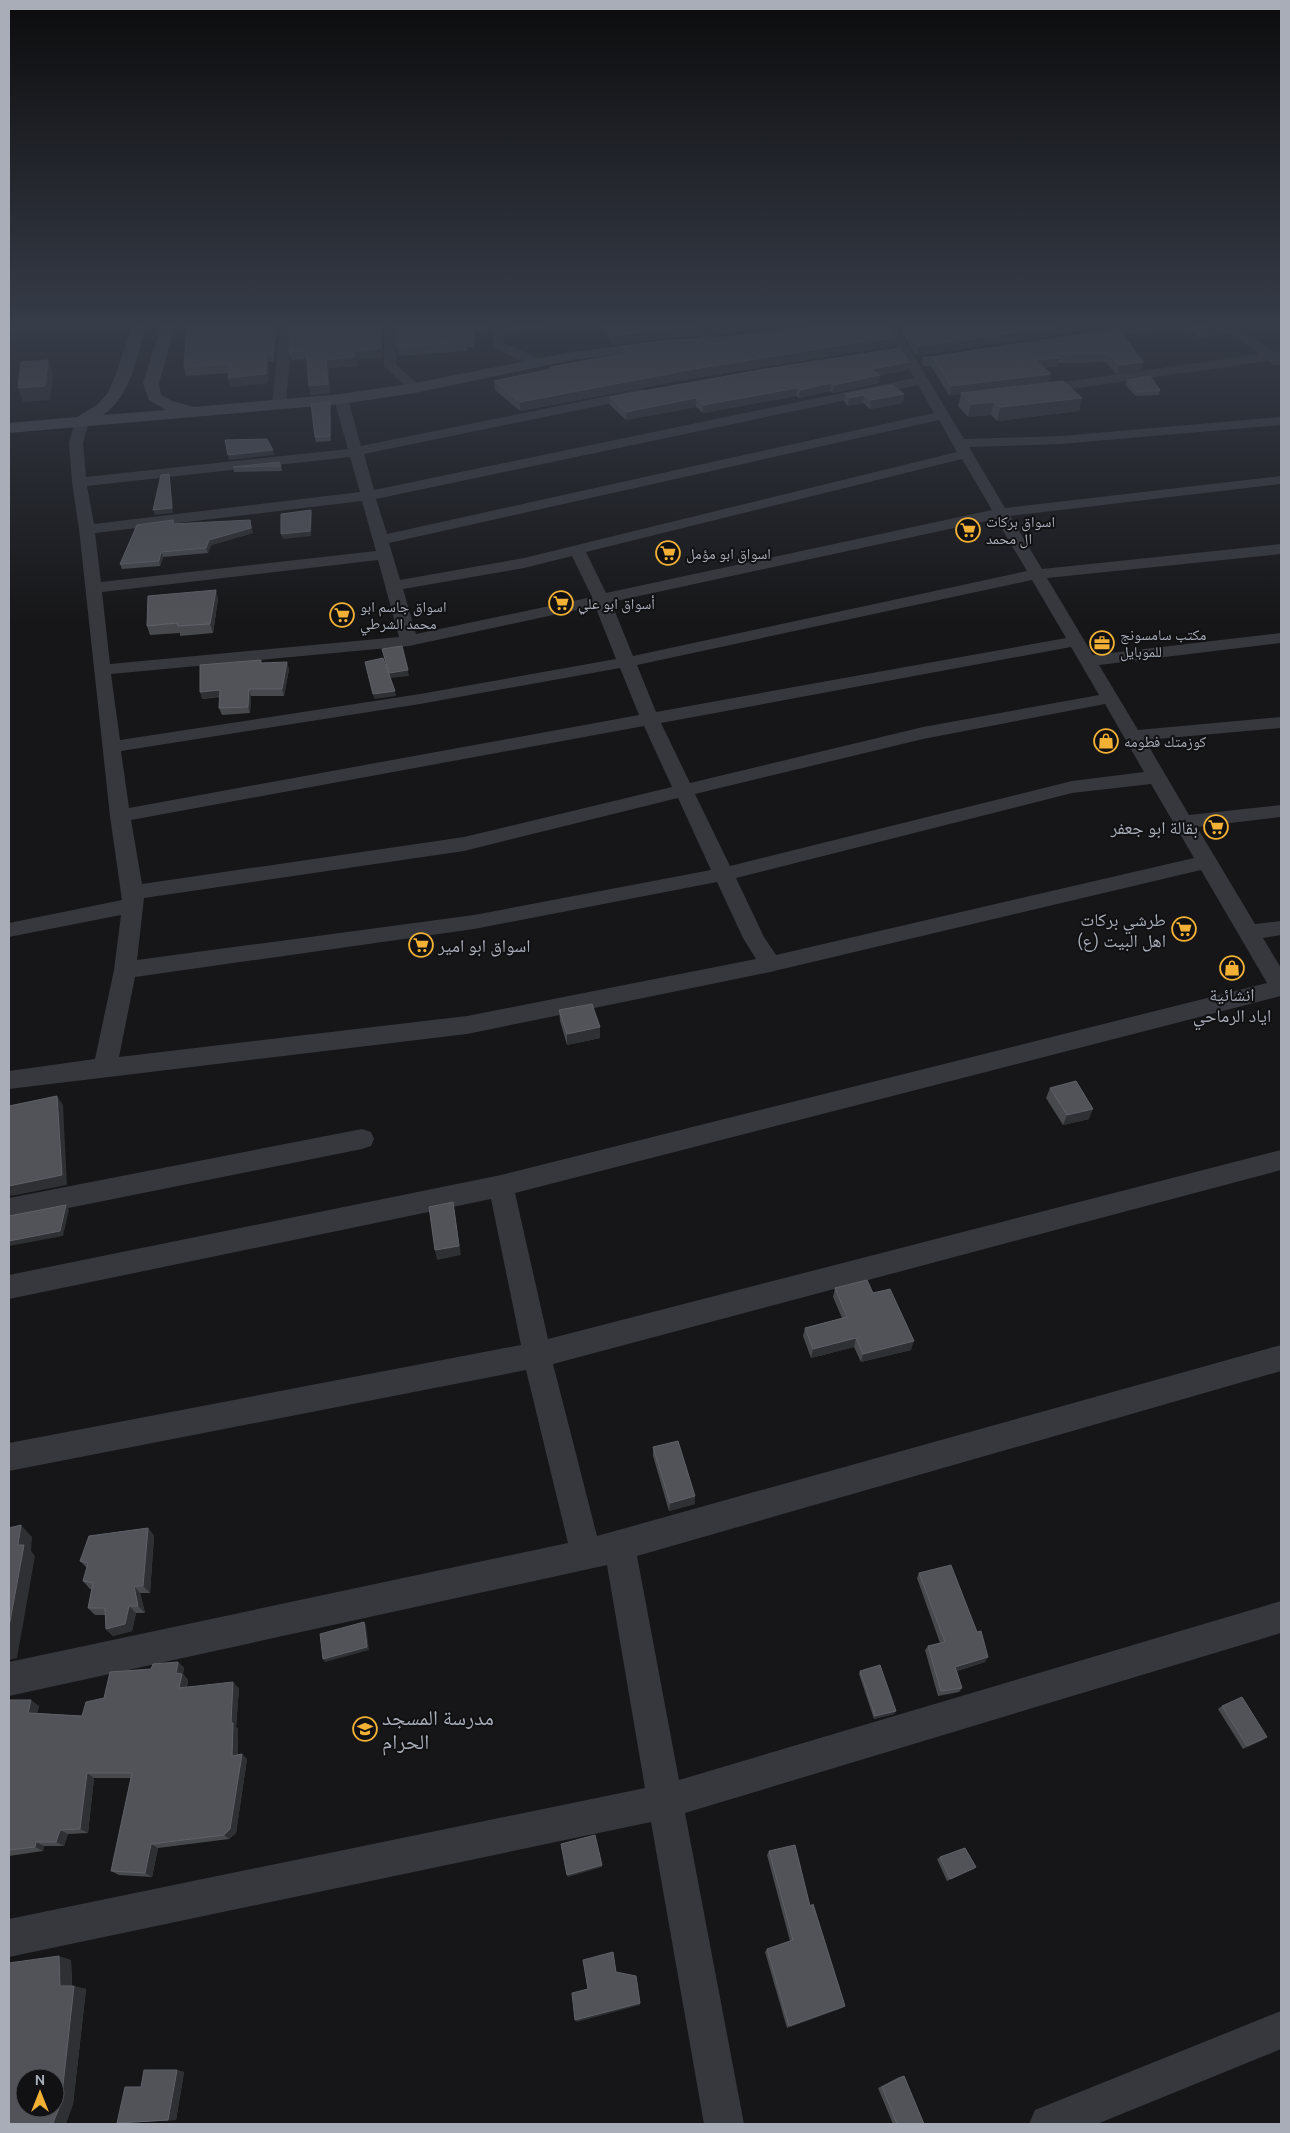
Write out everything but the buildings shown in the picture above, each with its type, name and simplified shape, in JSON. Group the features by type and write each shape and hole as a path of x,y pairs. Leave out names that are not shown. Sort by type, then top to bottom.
{"street":[{"path":"9,428 35,426"},
{"path":"81,426 76,443 79,482 87,529 92,588 120,816 133,899 125,970 105,1067"},
{"path":"347,426 409,641"},
{"path":"79,482 355,452 480,426"},
{"path":"87,529 368,496 705,426"},
{"path":"92,588 382,548 867,426"},
{"path":"9,1287 501,1186 1281,987 962,449 950,426"},
{"path":"393,586 524,563 578,550 962,449 1229,426"},
{"path":"102,670 409,641 1001,513 1281,480"},
{"path":"112,747 420,699 627,662 1037,574 1281,549"},
{"path":"578,550 601,599 650,720 754,938 770,964"},
{"path":"1088,661 1281,638"},
{"path":"120,816 1077,641"},
{"path":"9,930 133,899 464,844 923,733 1110,698"},
{"path":"1133,736 1281,722"},
{"path":"125,970 474,922 725,874 1072,787 1157,777"},
{"path":"1184,822 1281,812"},
{"path":"9,1080 467,1025 770,964 1207,862"},
{"path":"1249,932 1281,928"},
{"path":"9,1209 362,1139"},
{"path":"9,1457 537,1355 1281,1160"},
{"path":"501,1186 537,1355 602,1551 666,1801 724,2124"},
{"path":"9,1679 602,1551 1281,1358"},
{"path":"9,1938 666,1801 1281,1617"},
{"path":"1049,2124 1281,2030"}],"place":[{"name":"اسواق بركات ال محمد","path":"968,530"},
{"name":"اسواق ابو مؤمل","path":"668,553"},
{"name":"أسواق ابو علي","path":"561,603"},
{"name":"اسواق جاسم ابو محمد الشرطي","path":"342,615"},
{"name":"مكتب سامسونج للموبايل","path":"1102,643"},
{"name":"كوزمتك فطومه","path":"1106,741"},
{"name":"بقالة ابو جعفر","path":"1216,827"},
{"name":"طرشي بركات اهل البيت (ع)","path":"1184,929"},
{"name":"اسواق ابو امير","path":"421,945"},
{"name":"انشائية اياد الرماحي","path":"1232,968"},
{"name":"مدرسة المسجد الحرام","path":"365,1729"}]}
